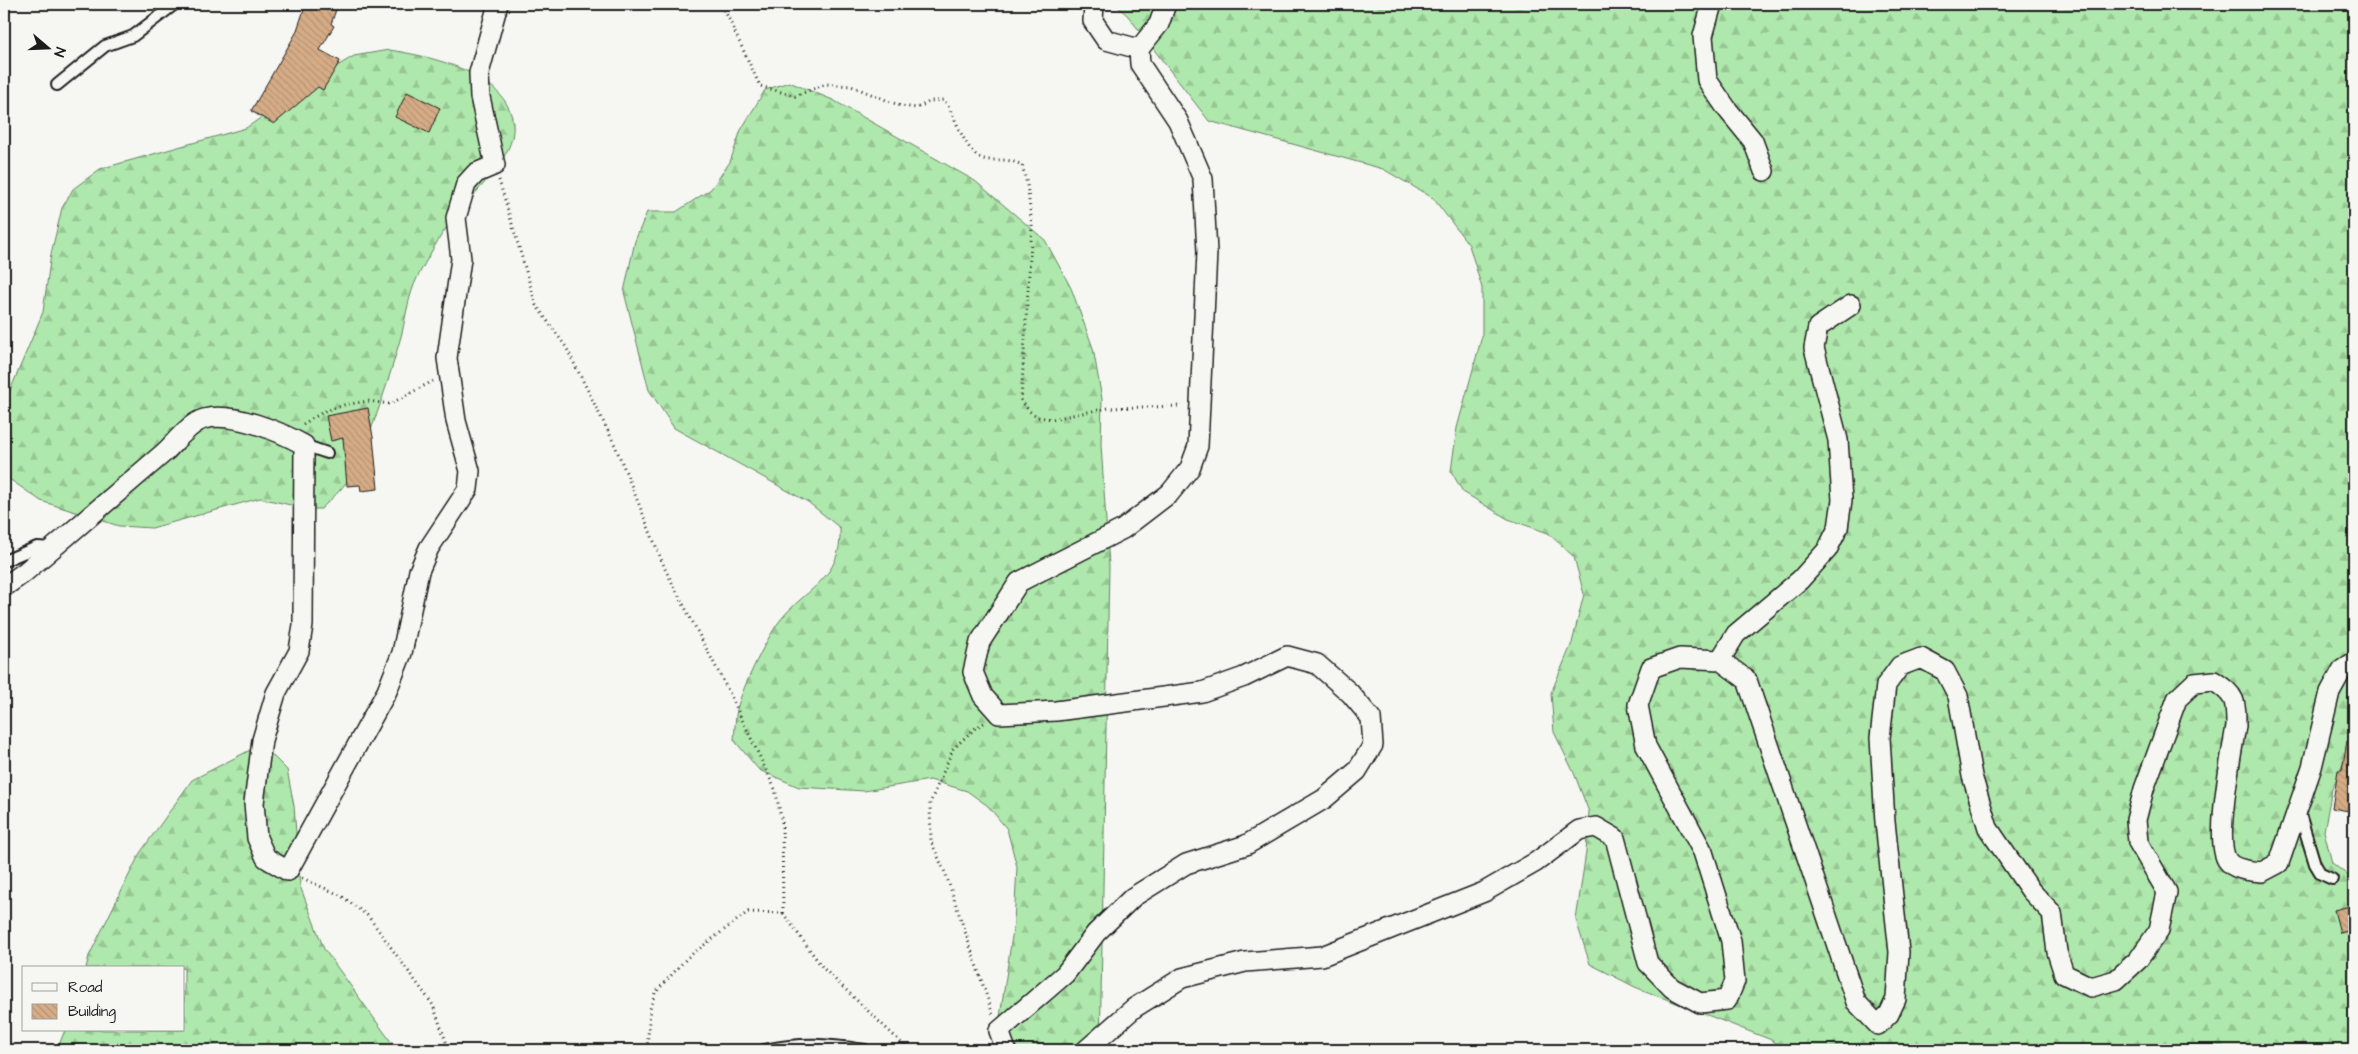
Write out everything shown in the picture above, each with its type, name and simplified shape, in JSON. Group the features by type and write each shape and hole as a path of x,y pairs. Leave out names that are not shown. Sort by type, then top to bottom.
{"street":[{"path":"4,587 53,548 166,451 186,431 204,419 231,418 287,437 304,445 303,625 299,651 276,694 262,740 254,803 257,838 266,858 288,871 387,691 402,653 419,571 429,548 468,489 470,472 456,421 447,358 461,259 456,218 466,184 476,173 495,165 480,97 479,73 498,4"},
{"path":"1094,4 1093,21 1106,40 1139,48"},
{"path":"1006,1050 999,1031 1065,974 1096,933 1133,896 1186,864 1246,845 1324,799 1357,772 1373,746 1371,718 1350,693 1317,664 1287,656 1244,677 1202,692 1056,711 1000,714 983,696 973,672 980,642 1019,582 1123,529 1170,493 1190,468 1198,446 1207,252 1203,179 1178,121 1140,64 1139,48 1159,24 1166,4"},
{"path":"1712,4 1703,36 1707,80 1727,110 1753,140 1764,171"},
{"path":"1720,660 1736,634 1806,574 1827,550 1838,528 1842,500 1838,440 1819,375 1814,348 1818,327 1851,305"},
{"path":"1086,1050 1134,1008 1182,978 1245,962 1322,956 1484,892 1536,862 1578,830 1596,827 1615,838 1648,963 1672,988 1700,1003 1727,1000 1735,981 1730,941 1703,852 1646,746 1638,705 1651,668 1680,658 1720,660 1748,680 1856,1002 1878,1025 1889,1014 1896,999 1899,952 1885,822 1880,738 1886,685 1900,666 1921,658 1945,670 1958,696 1972,776 1988,828 2030,890 2052,913 2057,952 2064,974 2091,987 2116,980 2138,960 2159,930 2167,892 2138,842 2136,820 2144,789 2177,699 2194,683 2214,681 2230,692 2236,707 2236,726 2221,839 2227,860 2237,868 2262,872 2279,862 2312,767 2330,692 2342,670 2354,662"}],"lane":[{"path":"57,85 105,46 132,36 175,4"},
{"path":"304,445 328,453"},
{"path":"4,561 37,547 53,548"},
{"path":"2298,808 2315,864 2321,874 2332,879"},
{"path":"764,1050 795,1044 825,1044 865,1050"}],"path":[{"path":"716,4 726,13 760,86 795,96 826,84 851,86 901,106 917,108 931,101 944,100 972,154 982,159 1010,159 1022,165 1027,184 1032,225 1020,400 1029,411 1038,417 1052,419 1108,408 1200,406"},
{"path":"495,165 536,305 566,347 614,443 666,571 730,694 775,788 782,822 782,913 823,968 909,1050"},
{"path":"287,437 325,411 368,401 390,404 450,373"},
{"path":"999,1031 946,875 931,841 930,803 953,749 974,729 1000,714"},
{"path":"288,871 340,894 368,916 433,1005 449,1050"},
{"path":"647,1050 650,1009 655,993 687,958 748,912 782,913"}],"green space":[{"path":"1115,4 2354,4 2354,739 2332,789 2324,831 2332,863 2354,880 2354,1050 1790,1050 1769,1039 1635,987 1590,964 1576,920 1586,852 1589,812 1574,773 1554,732 1551,693 1572,643 1584,594 1574,557 1548,533 1508,519 1463,492 1451,471 1457,428 1482,336 1482,288 1469,245 1433,198 1383,169 1209,121 1128,16"},
{"path":"389,50 445,63 464,70 482,80 497,92 508,106 513,124 512,137 508,150 500,163 447,227 433,248 414,284 402,333 379,407 357,462 340,490 321,509 308,509 260,498 152,528 119,526 41,501 5,476 4,405 43,312 51,254 62,208 73,189 100,169 246,128 327,72 354,56"},
{"path":"789,82 833,100 975,181 1045,240 1071,288 1093,348 1102,399 1101,445 1109,566 1100,1050 990,1050 1000,1017 1014,923 1017,867 1007,829 988,806 967,791 930,780 864,791 799,787 759,770 734,740 737,709 760,655 776,626 786,613 828,573 835,561 839,546 840,528 808,502 674,428 649,390 624,292 635,241 647,212 676,212 711,189 730,162 741,130 765,90"},
{"path":"254,748 272,755 287,770 294,806 300,886 324,949 397,1050 57,1050 64,1032 185,1032 185,966 86,966 89,956 140,853 192,780"}],"building":[{"path":"306,4 338,4 331,24 334,26 320,50 340,61 323,90 318,87 274,124 251,111 296,33"},
{"path":"407,92 440,108 429,133 395,117"},
{"path":"368,408 378,489 361,491 360,485 347,486 343,438 331,441 326,416"},
{"path":"2347,741 2354,742 2354,812 2332,808 2338,770 2342,770"},
{"path":"2354,905 2354,929 2340,933 2334,910"}]}
